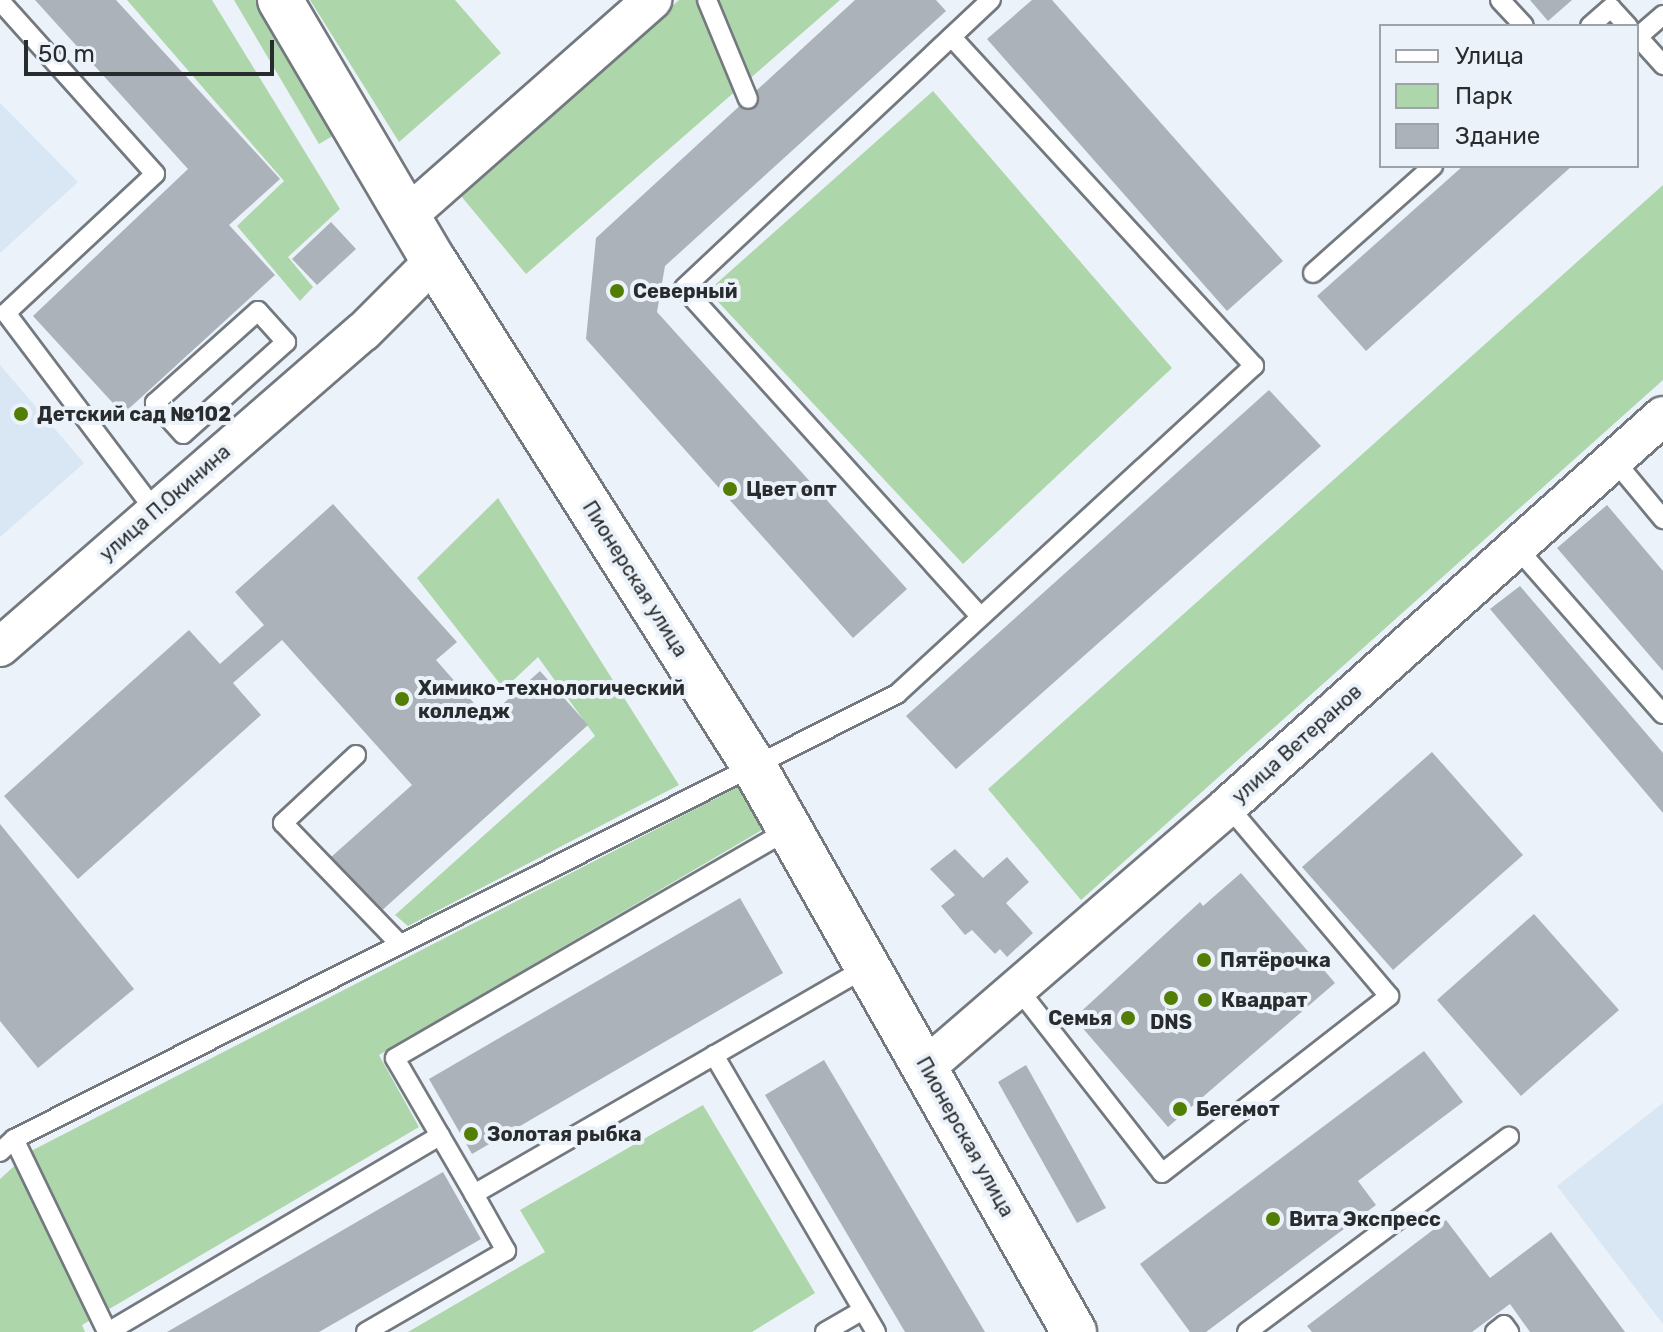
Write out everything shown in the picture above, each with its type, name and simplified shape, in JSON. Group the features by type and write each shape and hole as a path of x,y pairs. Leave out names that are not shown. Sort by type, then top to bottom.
{"street":[{"name":"Пионерская улица","path":"280,0 434,261 752,763 1074,1332"},
{"path":"407,216 652,0"},
{"name":"улица П.Окинина","path":"0,647 363,332 434,261"},
{"name":"улица Ветеранов","path":"926,1067 1016,986 1228,806 1663,416"}],"lane":[{"path":"707,0 748,99"},
{"path":"979,615 684,288 991,0"},
{"path":"1500,0 1522,24"},
{"path":"0,1 155,174 6,313 155,511"},
{"path":"1592,24 1611,8 1626,24"},
{"path":"1639,30 1663,15"},
{"path":"440,1136 107,1330 7,1146 752,763 897,694 979,615 1254,366 951,37"},
{"path":"1639,39 1663,65"},
{"path":"1313,273 1431,168"},
{"path":"258,311 286,342 183,434 155,403 258,311"},
{"path":"1614,460 1663,519"},
{"path":"1517,548 1663,714"},
{"path":"356,755 283,823 399,943"},
{"path":"1016,986 1162,1173 1389,996 1228,806"},
{"path":"366,1332 506,1251 395,1058 789,830"},
{"path":"474,1194 867,967"},
{"path":"714,1055 876,1332"},
{"path":"1247,1332 1509,1137"},
{"path":"825,1332 863,1310"},
{"path":"1495,1332 1504,1325 1509,1332"}],"shaded area":[{"path":"0,103 78,182 0,253"},
{"name":"Детский сад №102","path":"0,365 84,463 0,537"},
{"path":"1663,1103 1663,1324 1557,1186"}],"green space":[{"path":"127,0 212,0 340,209 288,257 313,287 300,301 237,226 284,181"},
{"path":"234,0 266,0 343,130 319,144"},
{"path":"310,0 455,0 501,53 399,142"},
{"path":"679,0 840,0 526,274 461,196"},
{"path":"933,91 1172,368 963,564 708,291"},
{"path":"1663,185 1663,380 1081,900 988,789"},
{"path":"498,498 679,785 408,926 395,915 595,736 538,657 504,689 417,578"},
{"path":"742,785 767,827 379,1055 419,1127 82,1325 85,1332 0,1332 0,1179 31,1151"},
{"path":"703,1105 815,1293 752,1332 408,1332 545,1252 520,1210"}],"building":[{"path":"35,0 116,0 280,179 229,225 275,275 123,414 33,316 188,169"},
{"path":"855,0 936,0 946,11 665,266 657,312 907,589 853,638 586,339 596,238"},
{"path":"1032,0 1052,0 1283,261 1227,311 987,39"},
{"path":"1530,0 1572,0 1548,21"},
{"path":"1461,168 1570,168 1366,351 1317,296"},
{"path":"331,222 356,249 317,285 292,259"},
{"path":"1269,390 1321,446 956,769 906,716"},
{"name":"Химико-технологический колледж","path":"333,504 457,642 436,660 487,718 540,671 588,725 379,913 330,858 412,785 282,640 233,683 261,715 78,879 4,796 189,630 220,664 264,625 235,592"},
{"path":"1607,505 1663,571 1663,671 1557,548"},
{"path":"1520,586 1663,753 1663,813 1490,609"},
{"path":"1432,752 1523,855 1393,970 1302,867"},
{"path":"0,824 134,989 38,1068 0,1021"},
{"path":"955,849 983,878 1007,857 1029,882 1006,903 1033,933 1007,957 1000,949 995,954 972,930 965,935 941,906 955,895 930,869"},
{"name":"Квадрат","path":"1241,873 1335,983 1168,1127 1074,1018 1200,902 1203,906"},
{"path":"740,898 783,973 472,1154 429,1079"},
{"path":"1534,914 1619,1010 1521,1096 1437,1000"},
{"path":"1424,1051 1463,1102 1358,1181 1376,1205 1206,1332 1190,1332 1140,1264"},
{"path":"824,1060 985,1332 905,1332 765,1095"},
{"path":"1026,1065 1106,1208 1077,1223 998,1082"},
{"path":"443,1172 481,1239 319,1332 167,1332"},
{"path":"1446,1220 1490,1278 1551,1232 1625,1332 1530,1332 1510,1304 1472,1332 1312,1332 1307,1326"}],"place":[{"name":"Северный","path":"617,291"},
{"name":"Детский сад №102","path":"21,414"},
{"name":"Цвет опт","path":"730,489"},
{"name":"Химико-технологический колледж","path":"402,699"},
{"name":"Пятёрочка","path":"1204,960"},
{"name":"DNS","path":"1171,998"},
{"name":"Квадрат","path":"1205,1000"},
{"name":"Семья","path":"1128,1018"},
{"name":"Бегемот","path":"1180,1109"},
{"name":"Золотая рыбка","path":"471,1134"},
{"name":"Вита Экспресс","path":"1273,1219"}]}
